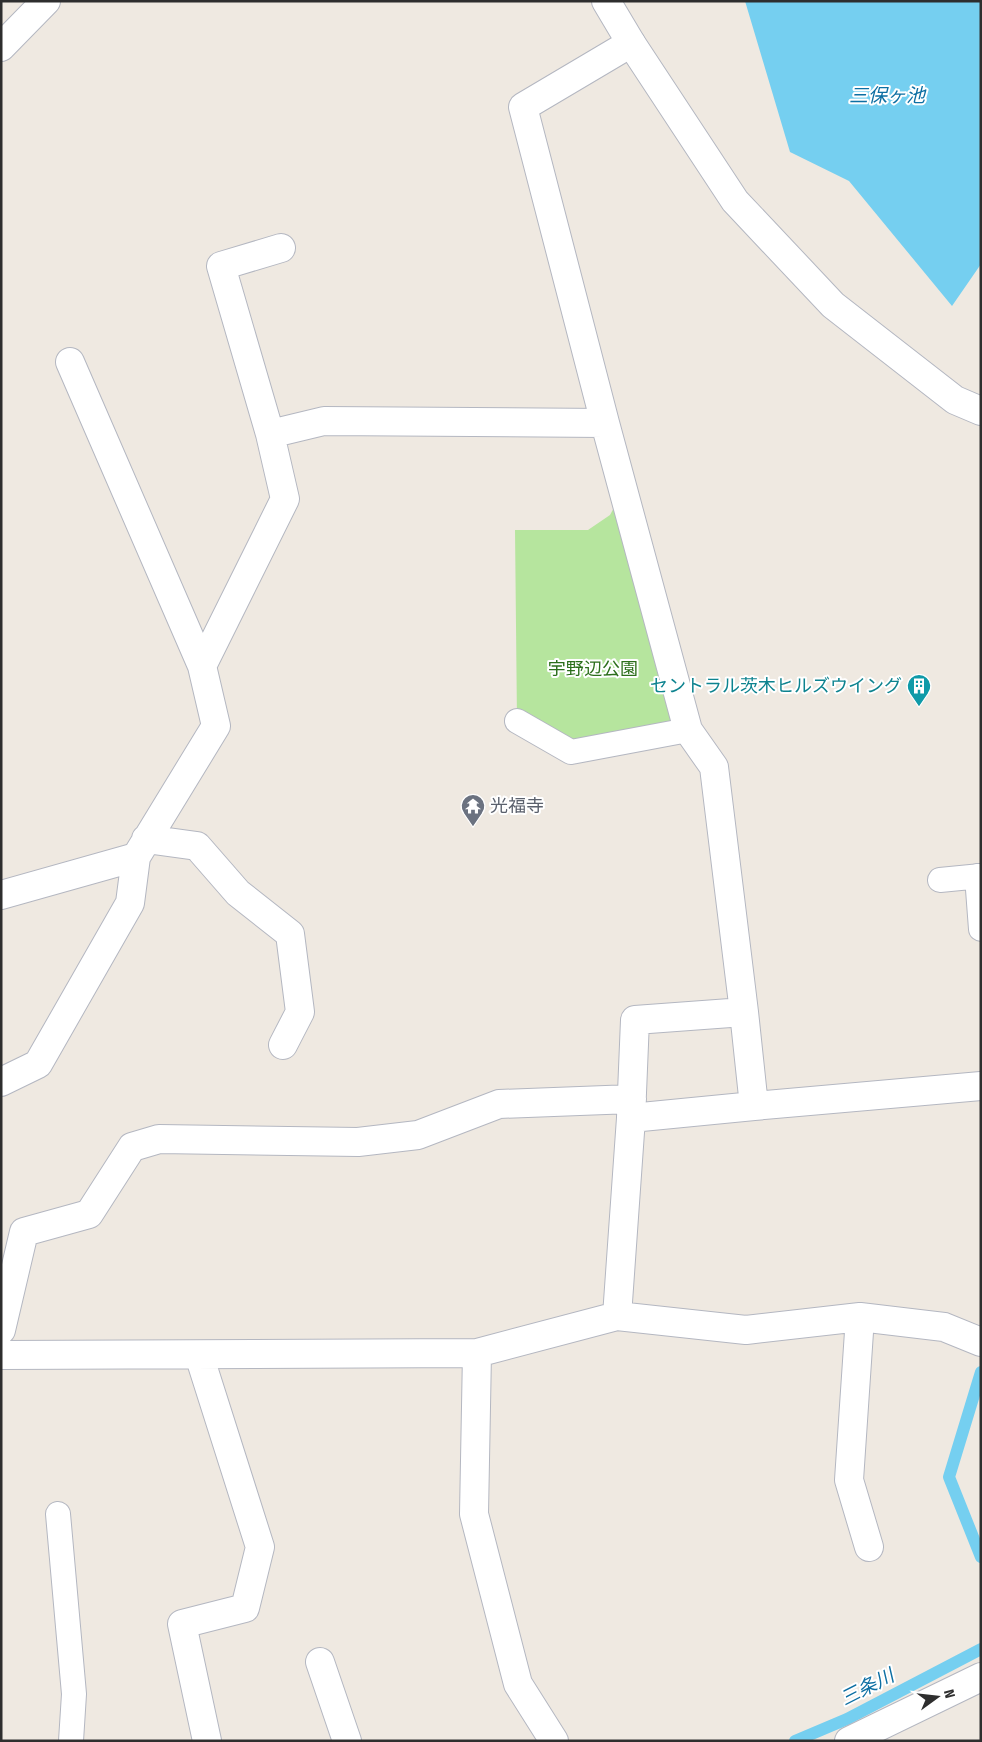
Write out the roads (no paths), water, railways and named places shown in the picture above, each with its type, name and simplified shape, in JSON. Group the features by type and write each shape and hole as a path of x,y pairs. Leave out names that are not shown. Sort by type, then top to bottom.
{"street":[{"path":"6,39 46,1"},
{"path":"606,1 631,43 735,201 833,306 955,400 981,411"},
{"path":"631,43 523,107 605,423 688,730 714,767 754,1106"},
{"path":"202,666 286,499 270,434 221,266 281,248"},
{"path":"1,1082 38,1064 130,903 141,848 216,726 202,666 70,362"},
{"path":"270,434 324,421 605,423"},
{"path":"1,895 141,848 196,846 238,893 290,934 300,1012 284,1046"},
{"path":"617,1316 632,1108 635,1020 744,1012"},
{"path":"1,1330 24,1232 89,1214 132,1147 159,1139 358,1142 418,1135 500,1104 632,1108 754,1106 981,1086"},
{"path":"1,1355 477,1353 617,1316 746,1330 860,1317 944,1327 981,1342"},
{"path":"860,1317 849,1480 869,1547"},
{"path":"477,1353 474,1514 518,1684 554,1741"},
{"path":"199,1355 260,1548 245,1608 182,1624 207,1741"},
{"path":"320,1662 347,1741"},
{"path":"849,1741 981,1677"}],"lane":[{"path":"517,721 570,752 688,730"},
{"path":"940,880 979,876 981,929"},
{"path":"58,1514 74,1694 71,1741"}],"water":[{"name":"三保ヶ池","path":"745,1 981,1 981,264 952,306 849,181 790,152"}],"waterway":[{"name":"三条川","path":"981,1372 949,1477 981,1557"},
{"name":"三条川","path":"795,1741 847,1719 981,1649"}],"place":[{"name":"セントラル茨木ヒルズウイング","path":"919,707"},
{"name":"光福寺","path":"473,827"}],"park label":[{"name":"宇野辺公園","path":"593,669"}]}
